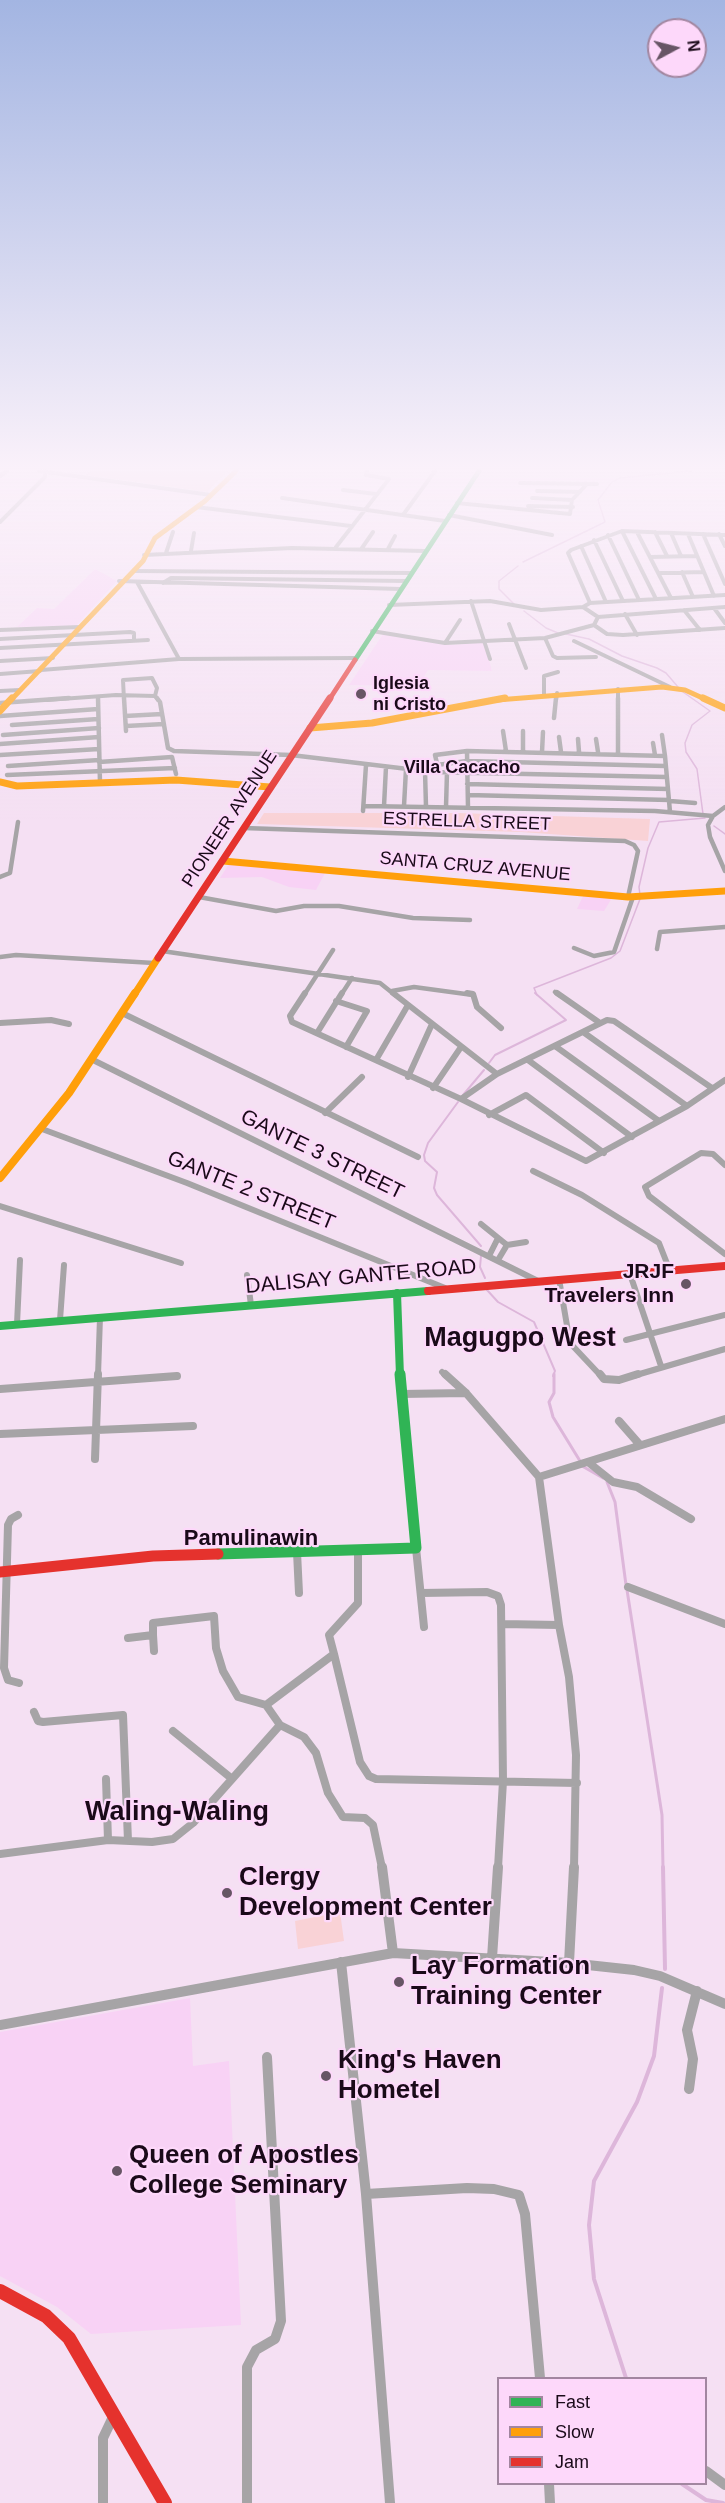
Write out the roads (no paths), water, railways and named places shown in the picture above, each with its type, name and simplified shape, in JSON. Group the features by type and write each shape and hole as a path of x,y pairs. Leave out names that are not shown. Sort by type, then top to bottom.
{"main road":[{"path":"0,711 4,703 53,658 116,588"},
{"name":"PIONEER AVENUE","path":"0,1178 42,1129 91,1059 401,588"},
{"path":"310,728 357,725 493,700 618,689 670,687 686,690 725,708"},
{"path":"4,780 100,783 176,780 270,787"},
{"name":"SANTA CRUZ AVENUE","path":"223,861 630,897 725,891"},
{"name":"DALISAY GANTE ROAD","path":"0,1326 725,1266"},
{"path":"3,1572 153,1556 416,1548 400,1394 397,1293"},
{"path":"0,2291 58,2325 69,2338 116,2415 165,2503"}],"street":[{"path":"140,588 179,659"},
{"path":"583,588 590,603"},
{"path":"599,588 606,602"},
{"path":"617,588 623,601"},
{"path":"633,588 639,600"},
{"path":"650,588 656,599"},
{"path":"667,588 671,598"},
{"path":"689,588 693,597"},
{"path":"711,588 714,596"},
{"path":"389,605 496,601 528,610 583,606 590,603 725,595"},
{"path":"471,602 490,659"},
{"path":"583,606 598,617 725,607"},
{"path":"714,608 725,623"},
{"path":"684,610 700,630"},
{"path":"625,614 637,634"},
{"path":"594,625 598,617"},
{"path":"445,644 460,620"},
{"path":"509,624 526,668"},
{"path":"372,631 445,644 544,638 594,625 610,635 725,628"},
{"path":"0,630 79,628 132,632 134,640"},
{"path":"0,639 79,628"},
{"path":"544,638 553,656 557,658 596,657"},
{"path":"0,648 148,640"},
{"path":"574,641 670,687"},
{"path":"0,661 53,658"},
{"path":"0,674 179,659 355,658"},
{"path":"544,694 544,676 558,672"},
{"path":"164,724 126,728 124,679 152,678 156,684 155,696 160,702 164,724 168,748 174,751 291,755 439,772 666,777"},
{"path":"618,689 618,753"},
{"path":"0,691 20,690"},
{"path":"554,718 557,693"},
{"path":"4,703 155,696"},
{"path":"98,697 100,783"},
{"path":"0,716 98,709"},
{"path":"2,737 22,714"},
{"path":"125,716 162,714"},
{"path":"12,725 98,719"},
{"path":"2,737 99,728"},
{"path":"503,731 506,751"},
{"path":"523,731 523,752"},
{"path":"542,752 543,732"},
{"path":"662,735 670,812"},
{"path":"559,736 561,752"},
{"path":"0,744 99,737"},
{"path":"578,739 579,752"},
{"path":"596,739 598,752"},
{"path":"653,743 655,755"},
{"path":"0,755 99,748"},
{"path":"467,751 468,808"},
{"path":"439,772 435,754 467,751 598,752 665,756"},
{"path":"9,755 4,780 100,770 175,768"},
{"path":"8,766 172,758 176,774"},
{"path":"437,765 467,762 665,766"},
{"path":"366,765 364,808 405,806 670,812 713,816"},
{"path":"384,806 386,767"},
{"path":"405,806 406,770"},
{"path":"425,771 426,807"},
{"path":"446,807 447,772"},
{"path":"467,784 668,789"},
{"path":"468,795 669,800 695,803"},
{"path":"725,807 713,816 708,830 725,871"},
{"path":"0,878 10,873 18,822"},
{"name":"ESTRELLA STREET","path":"244,828 625,841 634,845 638,852 630,897"},
{"path":"199,897 276,911 310,906 339,906 404,917 470,920"},
{"path":"574,948 594,956 614,952 630,897"},
{"path":"657,949 660,932 725,927"},
{"path":"333,950 316,972 290,1018 292,1023 461,1099 489,1115 586,1161 687,1106 725,1080"},
{"path":"162,951 373,981 392,990 496,1074"},
{"path":"0,957 26,955 99,962 154,963"},
{"path":"317,1033 352,978"},
{"path":"392,990 414,987 473,994 477,1007 501,1028"},
{"path":"555,992 600,1023"},
{"path":"336,1001 367,1011 346,1047"},
{"path":"376,1060 408,1005"},
{"path":"121,1013 417,1157"},
{"path":"0,1023 51,1020 69,1024"},
{"path":"461,1099 496,1074 600,1023 614,1021 712,1088"},
{"path":"408,1077 432,1024"},
{"path":"583,1032 687,1106"},
{"path":"555,1046 659,1120"},
{"path":"433,1088 461,1047"},
{"name":"GANTE 3 STREET","path":"91,1059 538,1281"},
{"path":"528,1060 632,1137"},
{"path":"325,1113 362,1077"},
{"path":"489,1115 526,1095 604,1153"},
{"name":"GANTE 2 STREET","path":"42,1129 187,1183 445,1288"},
{"path":"725,1165 713,1154 705,1152 645,1187 649,1196 725,1254"},
{"path":"533,1171 582,1195 659,1244 670,1270"},
{"path":"0,1206 181,1263"},
{"path":"482,1224 507,1245 526,1242"},
{"path":"489,1256 498,1238"},
{"path":"498,1260 507,1245"},
{"path":"17,1324 20,1260"},
{"path":"60,1320 64,1265"},
{"path":"630,1274 661,1366"},
{"path":"247,1275 250,1305"},
{"path":"559,1279 570,1343 604,1379 619,1380 725,1349"},
{"path":"626,1340 725,1315"},
{"path":"95,1459 100,1317"},
{"path":"442,1372 466,1393 539,1478 559,1624 569,1677 577,1783 569,1963"},
{"path":"0,1389 177,1376"},
{"path":"400,1394 466,1393"},
{"path":"539,1478 725,1419"},
{"path":"619,1421 640,1445"},
{"path":"0,1434 193,1426"},
{"path":"587,1462 613,1482 637,1487 691,1519"},
{"path":"18,1515 11,1519 8,1525 3,1572 2,1630 6,1676 8,1680 19,1683"},
{"path":"416,1548 424,1627"},
{"path":"358,1550 358,1603 332,1629 329,1635 360,1762 369,1776 376,1779 577,1783"},
{"path":"297,1552 299,1593"},
{"path":"628,1587 725,1624"},
{"path":"421,1593 493,1593 501,1605 503,1781 492,1958"},
{"path":"154,1651 153,1623 214,1616 216,1648 223,1671 238,1697 266,1705 280,1725 304,1737 316,1753 328,1793 343,1817 365,1818 373,1825 381,1856 393,1953"},
{"path":"502,1623 559,1624"},
{"path":"128,1638 153,1635"},
{"path":"266,1705 333,1654"},
{"path":"34,1712 36,1719 43,1722 123,1715 128,1841"},
{"path":"0,1854 108,1840 163,1842 173,1839 193,1823 280,1725"},
{"path":"173,1731 231,1778"},
{"path":"106,1779 108,1840"},
{"path":"0,2025 393,1953 569,1963 634,1970 660,1976 725,2004"},
{"path":"341,1962 366,2194 390,2503"},
{"path":"689,2089 693,2059 687,2030 697,1990"},
{"path":"247,2503 247,2367 256,2350 275,2339 281,2321 267,2057"},
{"path":"366,2194 467,2188 494,2189 519,2195 525,2214 540,2377"},
{"path":"103,2503 103,2438 108,2424 116,2415"},
{"path":"707,2472 725,2485"},
{"path":"549,2485 550,2503"}],"waterway":[{"path":"499,588 514,604"},
{"path":"524,611 546,628 558,633"},
{"path":"566,634 589,639 622,656 657,668 666,673 678,687"},
{"path":"683,692 710,711 692,725 685,743 686,752 697,769 703,814"},
{"path":"640,895 639,887 648,848 659,822 705,818"},
{"path":"714,826 725,834"},
{"path":"537,995 534,988 611,958 620,951 640,899"},
{"path":"489,1063 495,1055 566,1020 537,995"},
{"path":"463,1095 484,1070"},
{"path":"458,1102 428,1143 424,1155 425,1161 437,1172 434,1188 437,1195 481,1246"},
{"path":"481,1256 480,1267 485,1278"},
{"path":"487,1290 498,1302 534,1322 555,1371 553,1376"},
{"path":"554,1374 554,1393 549,1402 553,1417 580,1461"},
{"path":"582,1466 603,1478"},
{"path":"607,1482 615,1502 626,1585"},
{"path":"627,1590 662,1815 663,1868"},
{"path":"663,1867 665,1969"},
{"path":"626,2377 594,2279 589,2225 594,2181 637,2102 654,2056 662,1988"},
{"path":"684,2485 706,2500 723,2503"}],"place":[{"name":"Iglesia ni Cristo","path":"361,694"},
{"name":"JRJF Travelers Inn","path":"686,1284"},
{"name":"Clergy Development Center","path":"227,1893"},
{"name":"Lay Formation Training Center","path":"399,1982"},
{"name":"King's Haven Hometel","path":"326,2076"},
{"name":"Queen of Apostles College Seminary","path":"117,2171"}],"district":[{"name":"Villa Cacacho","path":"462,768"},
{"name":"Magugpo West","path":"520,1339"},
{"name":"Pamulinawin","path":"251,1539"},
{"name":"Waling-Waling","path":"177,1813"}]}
